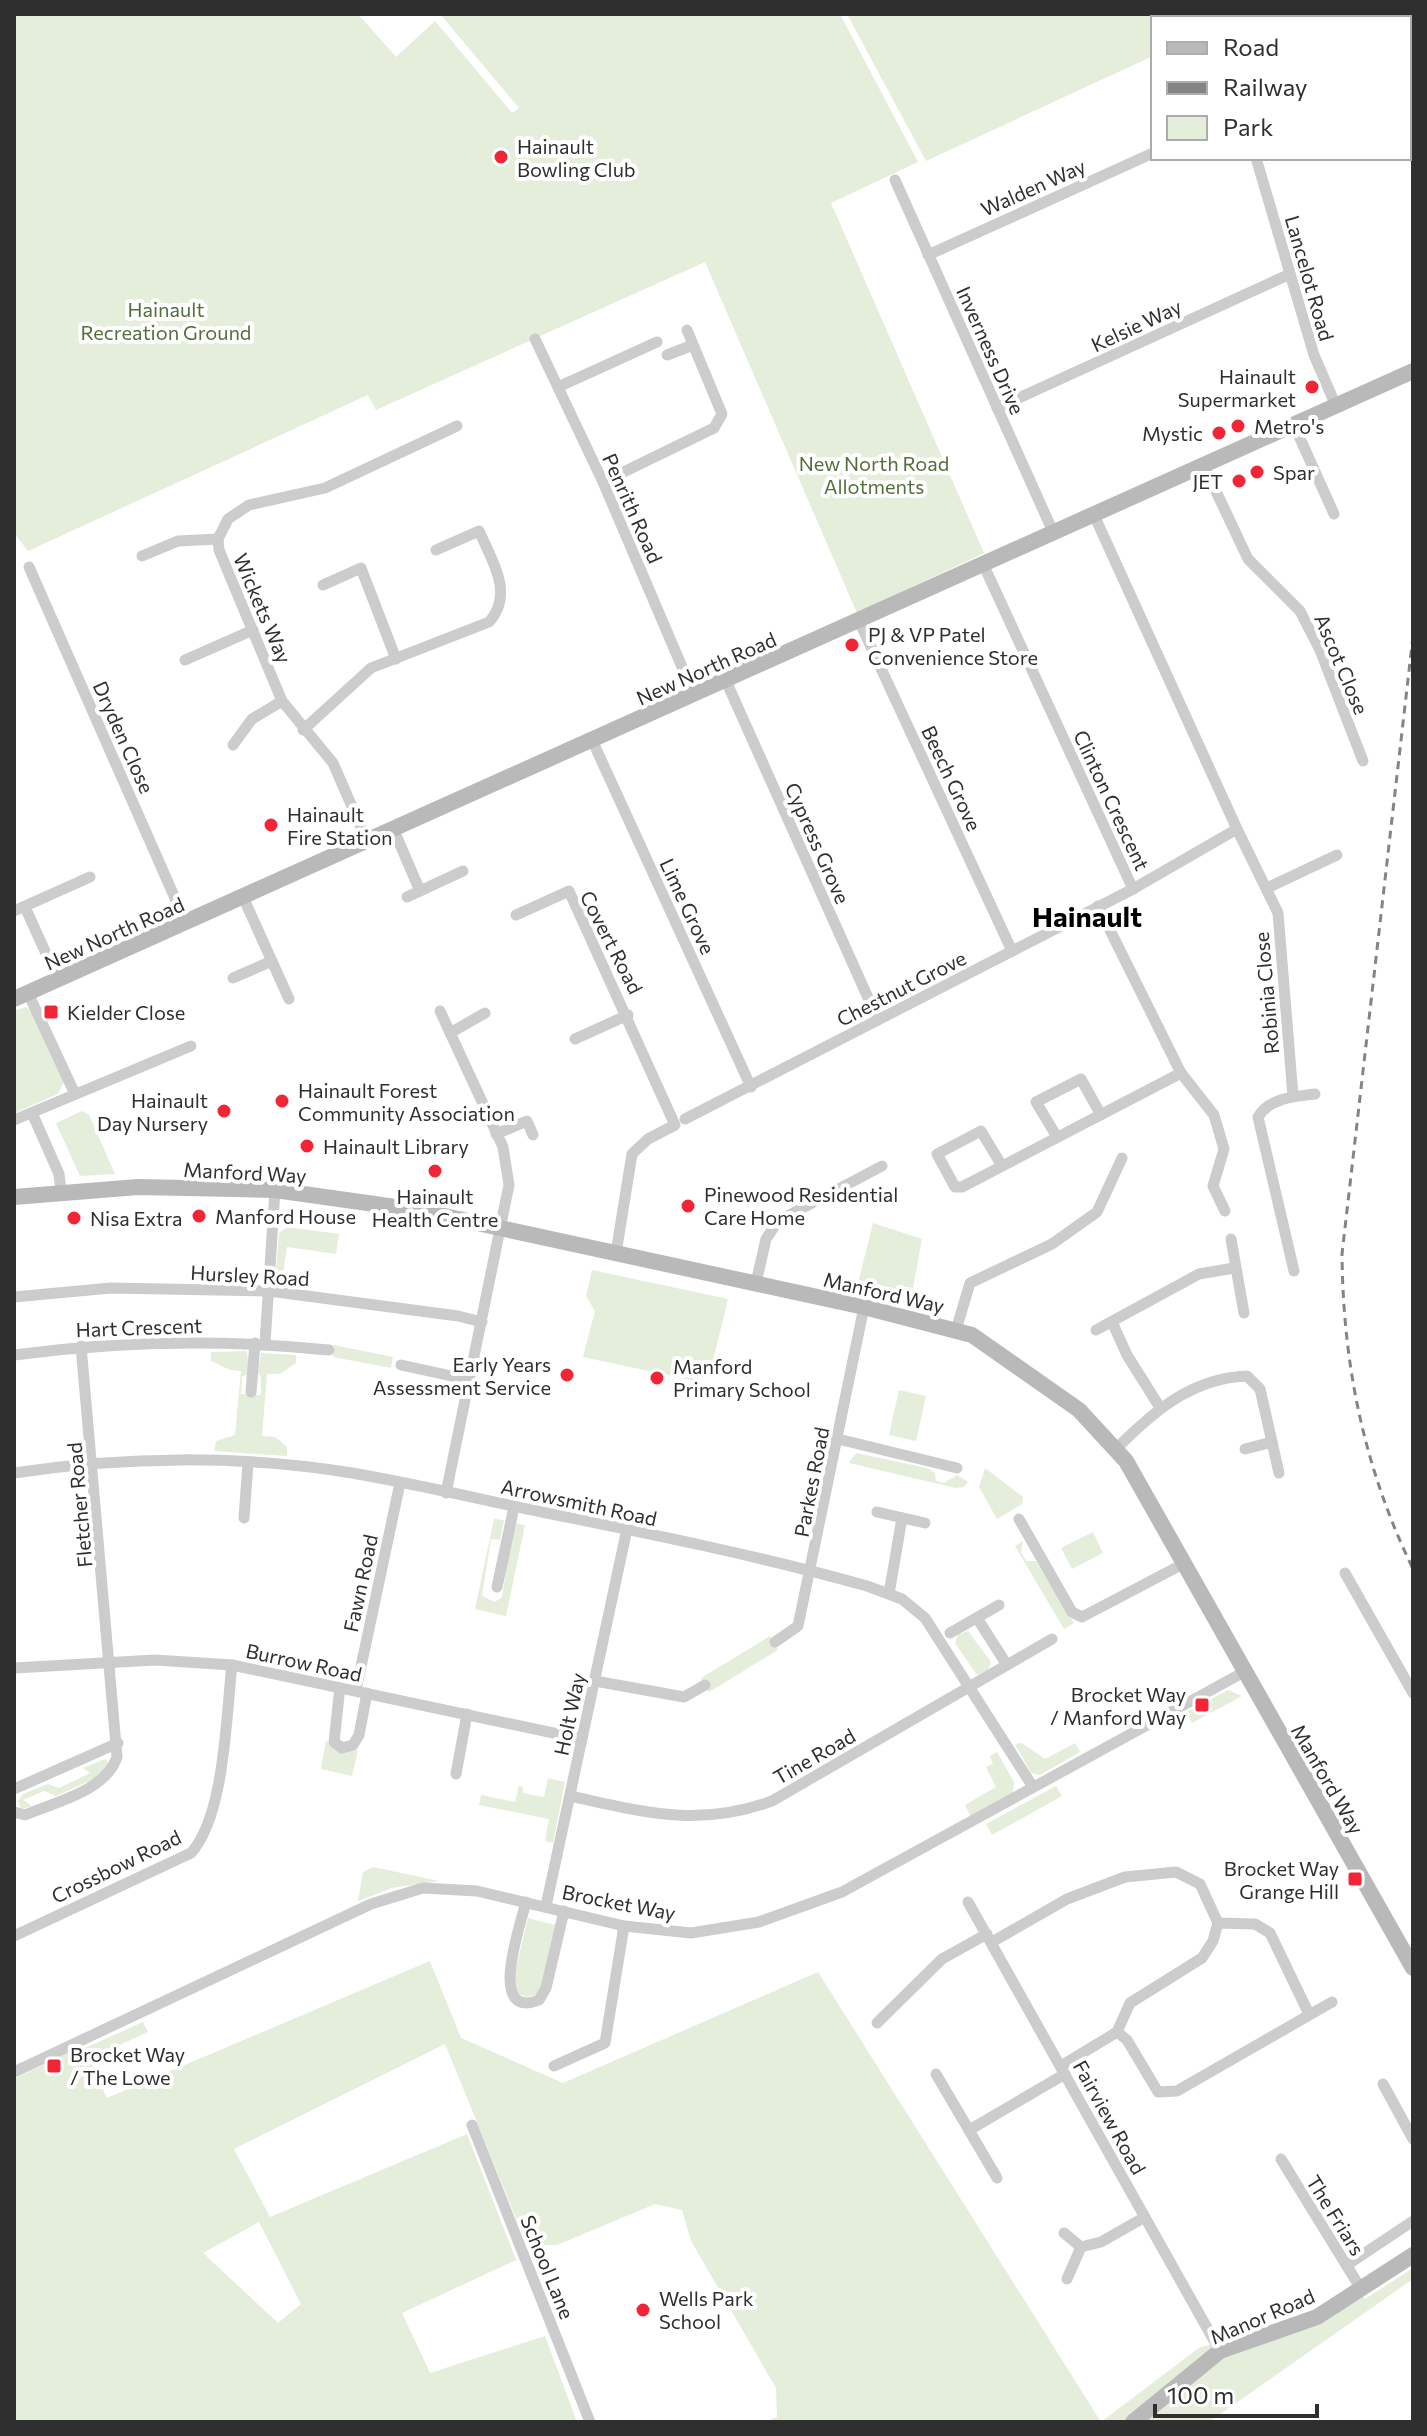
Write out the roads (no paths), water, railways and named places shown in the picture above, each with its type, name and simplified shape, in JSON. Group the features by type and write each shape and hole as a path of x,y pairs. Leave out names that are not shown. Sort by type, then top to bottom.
{"street":[{"name":"Walden Way","path":"928,255 1151,154"},
{"name":"Lancelot Road","path":"1257,160 1314,355 1336,406"},
{"name":"Inverness Drive","path":"895,180 1054,534"},
{"name":"Kelsie Way","path":"997,408 1290,274"},
{"path":"603,482 714,428 722,414 687,330"},
{"name":"Penrith Road","path":"535,339 603,482 694,695"},
{"path":"558,387 657,342"},
{"path":"667,355 693,345"},
{"name":"New North Road","path":"21,996 1413,371"},
{"path":"1294,425 1334,514"},
{"name":"Wickets Way","path":"367,841 333,763 282,701 219,550 218,539 228,519 249,505 325,488 457,426"},
{"name":"Ascot Close","path":"1204,466 1248,559 1300,611 1320,650 1363,761"},
{"path":"1094,515 1237,829"},
{"path":"303,730 371,668 489,622 497,613 503,595 479,531 436,550"},
{"path":"142,556 178,541 218,539"},
{"name":"Clinton Crescent","path":"984,566 1133,889 1237,829"},
{"name":"Dryden Close","path":"29,567 186,923"},
{"path":"323,585 361,568 396,659"},
{"name":"Beech Grove","path":"859,621 1012,951"},
{"path":"185,660 253,630"},
{"name":"Cypress Grove","path":"726,681 878,1020"},
{"path":"233,745 252,719 282,701"},
{"name":"Lime Grove","path":"592,740 751,1087"},
{"path":"393,828 420,891"},
{"name":"Robinia Close","path":"1237,829 1278,913 1293,1096"},
{"path":"1267,888 1337,855"},
{"path":"407,897 463,871"},
{"path":"58,980 20,909 90,877"},
{"name":"Chestnut Grove","path":"685,1119 1133,889"},
{"name":"Covert Road","path":"516,915 569,891 628,1015 675,1125 648,1139 632,1154 616,1253"},
{"path":"243,897 289,999"},
{"path":"1098,906 1181,1073 1214,1115 1224,1149 1213,1186 1225,1211"},
{"path":"233,978 272,961"},
{"path":"21,996 75,1094"},
{"path":"440,1011 503,1147 509,1185 446,1493"},
{"path":"450,1033 485,1013"},
{"name":"Covert Road","path":"575,1039 628,1015"},
{"path":"14,1120 191,1046"},
{"path":"1002,1166 981,1131 937,1154 955,1187 1002,1166 1181,1073"},
{"path":"1057,1137 1036,1102 1081,1079 1101,1115"},
{"path":"1294,1271 1258,1117 1263,1108 1293,1096 1315,1094"},
{"path":"32,1113 59,1174 61,1191"},
{"path":"496,1134 527,1121 533,1135"},
{"path":"956,1330 970,1283 1052,1244 1097,1212 1122,1158"},
{"path":"756,1283 766,1239 778,1221 882,1166"},
{"name":"Manford Way","path":"14,1197 138,1187 275,1190 417,1210 864,1307 972,1335 1079,1410 1117,1448 1413,1968"},
{"path":"251,1392 269,1291 275,1190"},
{"path":"1231,1239 1244,1313"},
{"path":"1096,1330 1199,1274 1234,1268"},
{"name":"Hursley Road","path":"14,1297 111,1288 269,1291 458,1316 482,1322"},
{"name":"Parkes Road","path":"775,1642 798,1626 812,1571 864,1307"},
{"path":"1112,1322 1127,1355 1159,1406"},
{"name":"Hart Crescent","path":"14,1355 81,1346 159,1342 260,1343 329,1350"},
{"name":"Fletcher Road","path":"81,1346 118,1743"},
{"path":"401,1365 470,1380"},
{"path":"1117,1448 1159,1406 1224,1377 1247,1376 1260,1389 1279,1473"},
{"path":"838,1439 957,1468"},
{"path":"1245,1449 1272,1442"},
{"name":"Arrowsmith Road","path":"14,1473 94,1463 248,1463 349,1473 627,1529 812,1571 889,1594 902,1599 925,1618 972,1686 1033,1787"},
{"path":"244,1518 248,1463"},
{"path":"941,1478 944,1465"},
{"name":"Fawn Road","path":"340,1687 332,1731 334,1742 342,1748 353,1745 359,1735 361,1692 400,1483"},
{"path":"497,1587 514,1507"},
{"path":"877,1512 925,1523"},
{"path":"889,1594 902,1518"},
{"path":"1019,1519 1072,1612 1089,1616 1183,1564"},
{"name":"Holt Way","path":"546,1906 627,1529"},
{"path":"1345,1573 1413,1693"},
{"path":"950,1633 999,1605"},
{"path":"977,1618 1007,1665"},
{"name":"Tine Road","path":"570,1796 661,1815 735,1814 772,1801 1052,1639"},
{"name":"Burrow Road","path":"14,1668 112,1661 232,1665 582,1739"},
{"name":"Crossbow Road","path":"14,1936 191,1853 214,1809 232,1665"},
{"name":"Brocket Way","path":"14,2072 371,1904 423,1888 477,1891 624,1926 691,1933 759,1922 842,1892 1244,1672"},
{"path":"595,1681 684,1697 705,1685"},
{"path":"456,1774 467,1714"},
{"path":"14,1789 118,1743"},
{"path":"14,1812 25,1815 97,1784 113,1769 118,1743"},
{"path":"877,2023 942,1959 1067,1899 1125,1877 1176,1872 1200,1884 1218,1923 1213,1941 1202,1958 1130,2003 1117,2032 971,2129"},
{"path":"526,1902 508,1985 511,1993 522,2003 539,2000 546,1988 564,1911"},
{"name":"Fairview Road","path":"968,1902 1220,2351"},
{"path":"1218,1923 1255,1924 1270,1933 1309,2014"},
{"path":"554,2066 605,2043 624,1926"},
{"path":"1117,2032 1127,2040 1158,2092 1177,2091 1332,2002"},
{"path":"936,2074 997,2178"},
{"path":"1383,2084 1413,2139"},
{"name":"School Lane","path":"472,2125 590,2422"},
{"name":"The Friars","path":"1281,2159 1361,2289"},
{"path":"1081,2247 1101,2242 1145,2217"},
{"path":"1347,2265 1413,2221"},
{"path":"1064,2233 1081,2247"},
{"path":"1067,2279 1081,2247"},
{"name":"Manor Road","path":"1133,2422 1220,2351 1317,2317 1413,2255"}],"railway":[{"path":"1413,636 1342,1254 1347,1336 1360,1415 1381,1493 1413,1569"}],"place":[{"name":"Hainault Bowling Club","path":"501,157"},
{"name":"Hainault Supermarket","path":"1312,387"},
{"name":"Metro's","path":"1238,426"},
{"name":"Mystic","path":"1219,433"},
{"name":"Spar","path":"1257,472"},
{"name":"JET","path":"1239,481"},
{"name":"PJ & VP Patel Convenience Store","path":"852,645"},
{"name":"Hainault Fire Station","path":"271,825"},
{"name":"Kielder Close","path":"51,1012"},
{"name":"Hainault Forest Community Association","path":"282,1101"},
{"name":"Hainault Day Nursery","path":"224,1111"},
{"name":"Hainault Library","path":"307,1146"},
{"name":"Hainault Health Centre","path":"435,1171"},
{"name":"Pinewood Residential Care Home","path":"688,1206"},
{"name":"Manford House","path":"199,1216"},
{"name":"Nisa Extra","path":"74,1218"},
{"name":"Early Years Assessment Service","path":"567,1375"},
{"name":"Manford Primary School","path":"657,1378"},
{"name":"Brocket Way / Manford Way","path":"1202,1705"},
{"name":"Brocket Way Grange Hill","path":"1355,1879"},
{"name":"Brocket Way / The Lowe","path":"54,2066"},
{"name":"Wells Park School","path":"643,2310"}],"district":[{"name":"Hainault","path":"1087,916"}],"park label":[{"name":"Hainault Recreation Ground","path":"166,320"},
{"name":"New North Road Allotments","path":"874,474"}]}
